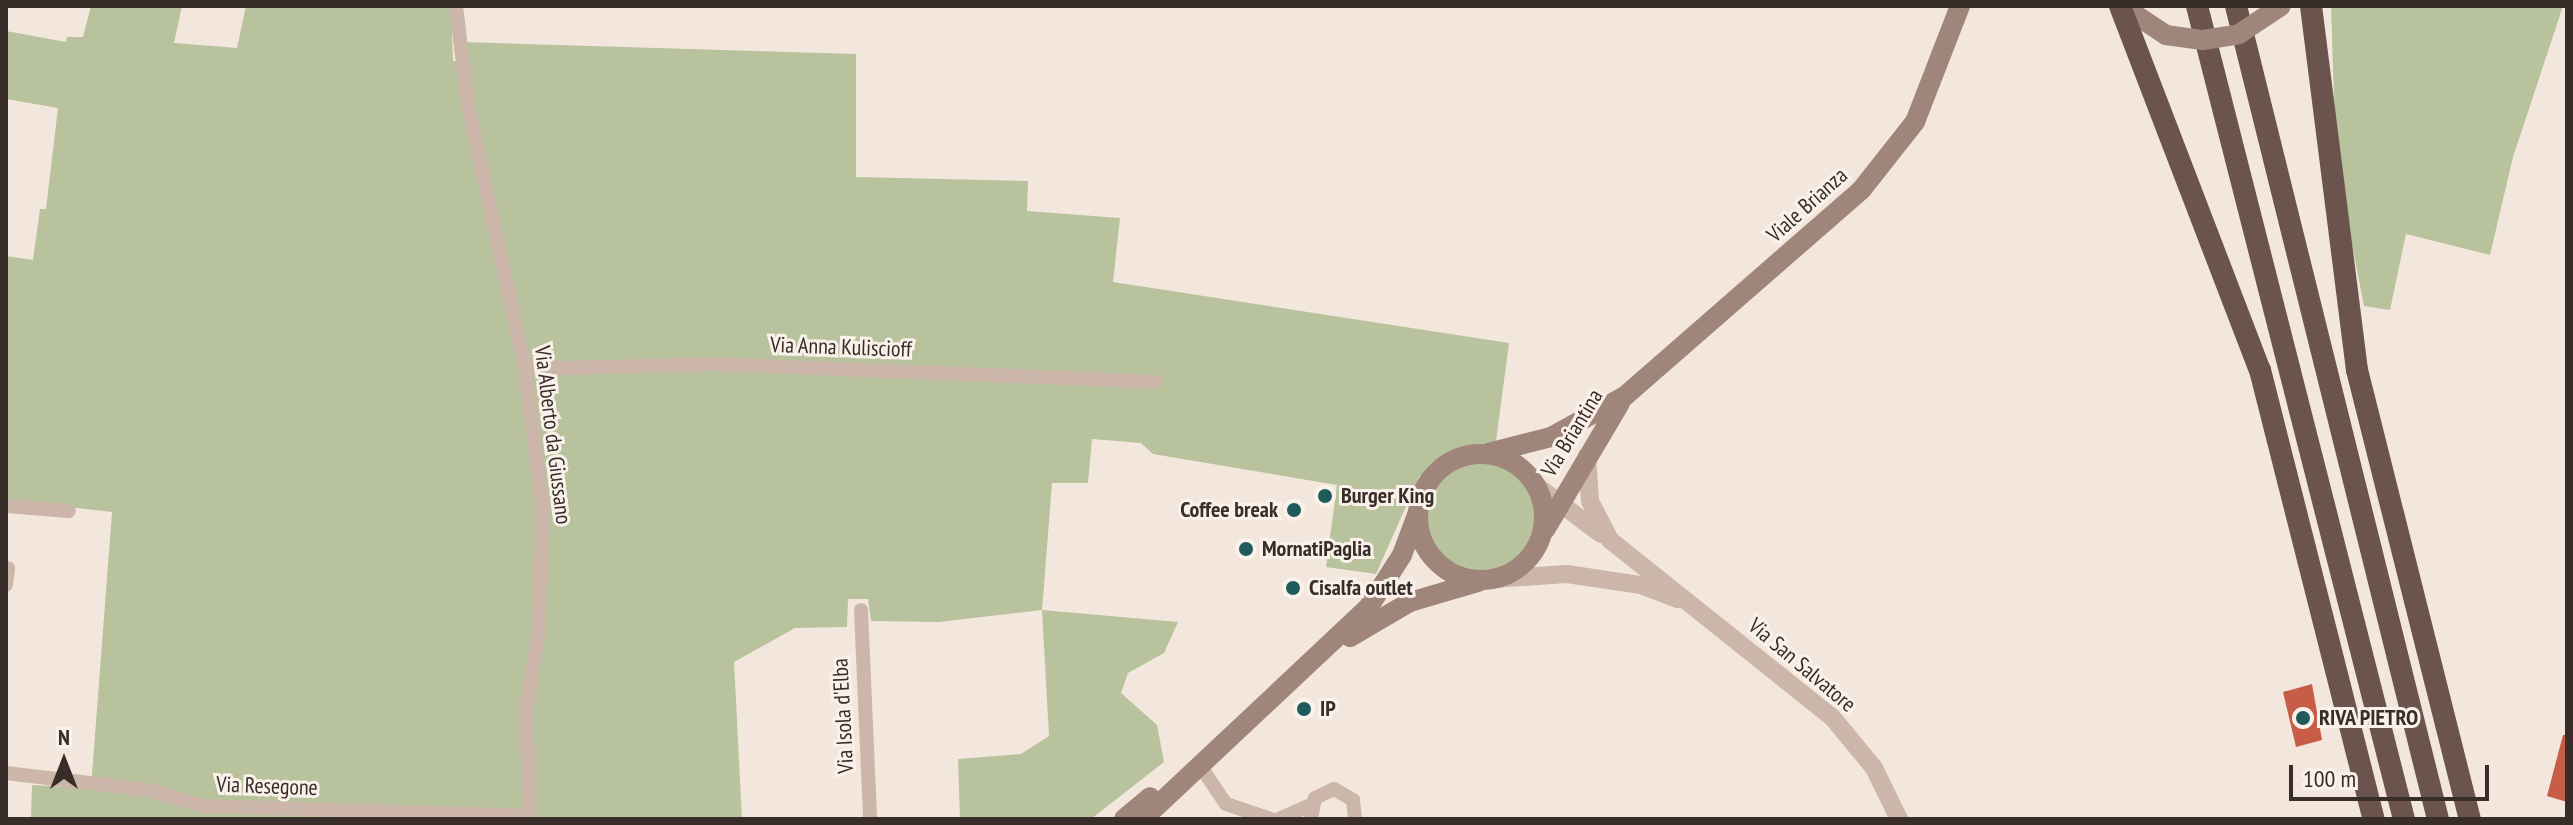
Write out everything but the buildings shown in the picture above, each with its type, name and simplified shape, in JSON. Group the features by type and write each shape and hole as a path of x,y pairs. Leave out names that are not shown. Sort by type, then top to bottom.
{"highway":[{"path":"2121,6 2260,370 2374,819"},
{"path":"2197,6 2404,819"},
{"path":"2236,6 2438,819"},
{"path":"2311,6 2357,370 2470,819"}],"main road":[{"name":"Viale Brianza","path":"1625,396 1888,160 1926,101 1960,6"},
{"path":"2121,6 2166,35 2203,40 2239,34 2281,6"},
{"name":"Via Briantina","path":"1542,538 1588,451 1625,396"},
{"name":"Via Briantina","path":"1488,453 1551,437 1625,396"},
{"path":"1143,819 1199,764 1327,652 1387,581 1438,470 1456,458 1488,453 1517,464 1537,486 1545,516 1542,538 1530,557 1491,579 1410,602 1327,652"},
{"path":"1418,512 1420,534 1441,566 1461,577 1491,579"},
{"path":"1124,819 1183,769 1199,764"}],"street":[{"name":"Via Alberto da Giussano","path":"456,6 462,62 525,369 543,509 540,623 526,710 530,818"},
{"name":"Via Anna Kuliscioff","path":"525,369 715,364 1156,382"},
{"name":"Via San Salvatore","path":"1588,451 1590,501 1610,540"},
{"name":"Via San Salvatore","path":"1537,486 1610,540 1832,717 1874,768 1899,819"},
{"path":"6,506 69,511"},
{"path":"6,585 8,568"},
{"name":"Via San Salvatore","path":"1491,579 1541,574 1609,578 1685,602"},
{"name":"Via Isola d'Elba","path":"861,610 870,819"},
{"path":"1199,764 1226,804 1271,819"},
{"name":"Via Resegone","path":"6,773 148,790 202,806 530,818"},
{"path":"1279,819 1312,812 1321,793 1342,791 1353,800 1355,819"}],"green space":[{"path":"91,6 182,6 174,43 237,48 246,6 451,6 453,61 463,62 462,42 856,54 856,177 1028,181 1027,211 1120,218 1113,282 1509,343 1496,441 1451,451 1419,477 1376,574 1326,567 1337,485 1153,454 1141,443 1092,439 1088,483 1052,483 1042,610 939,622 871,621 868,599 848,599 847,627 795,628 734,662 742,819 31,819 32,785 91,788 112,512 6,500 6,256 33,260 40,209 46,209 58,108 6,99 6,31 66,42 67,37 83,37"},
{"path":"2331,6 2563,6 2513,157 2490,255 2406,234 2390,310 2364,306 2336,161"},
{"path":"1481,463 1502,467 1519,479 1531,496 1535,517 1531,538 1519,555 1502,567 1481,571 1460,567 1443,555 1431,538 1427,517 1431,496 1443,479 1460,467"},
{"path":"1042,610 1178,622 1164,653 1128,673 1121,693 1157,725 1164,762 1091,819 960,819 958,759 1021,754 1049,736"}],"place":[{"name":"Burger King","path":"1325,496"},
{"name":"Coffee break","path":"1294,510"},
{"name":"MornatiPaglia","path":"1246,549"},
{"name":"Cisalfa outlet","path":"1293,588"},
{"name":"IP","path":"1304,709"},
{"name":"RIVA PIETRO","path":"2303,718"}]}
